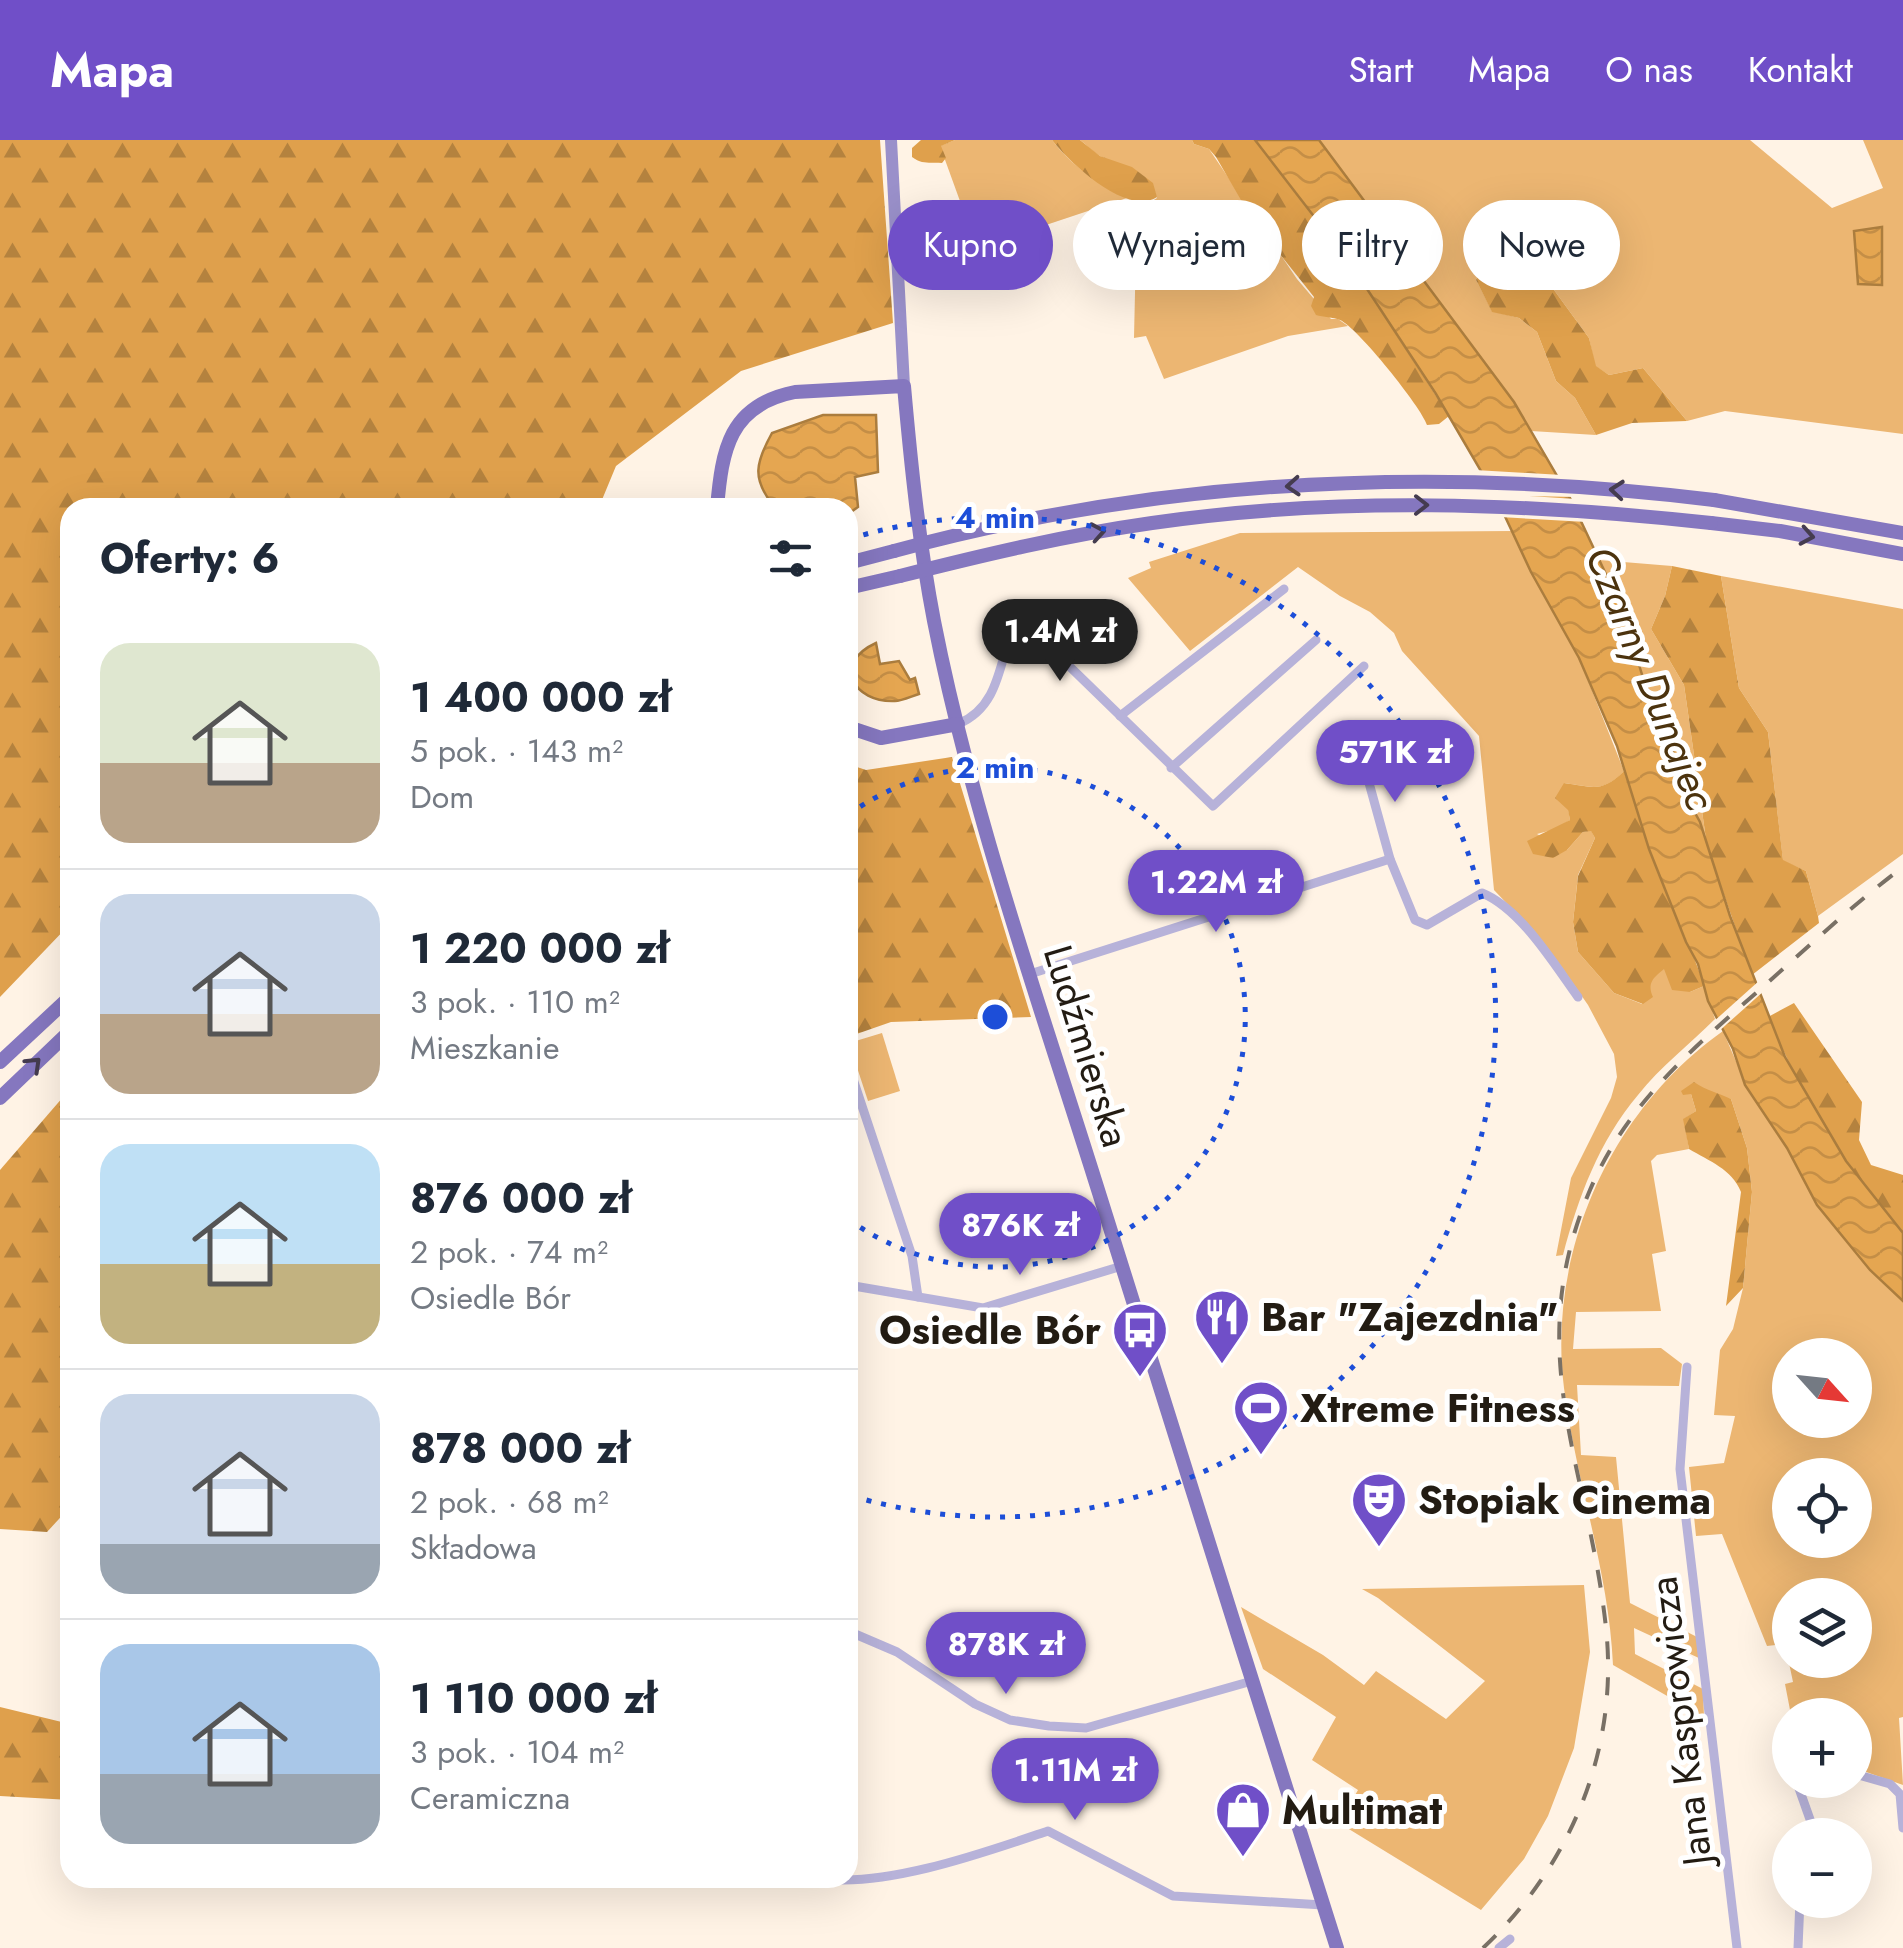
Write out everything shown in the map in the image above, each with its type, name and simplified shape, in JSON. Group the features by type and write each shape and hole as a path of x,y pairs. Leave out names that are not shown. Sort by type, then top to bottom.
{"main road":[{"name":"Ludźmierska","path":"890,140 914,499 928,587 958,724 1030,974 1336,1948"},
{"path":"720,498 722,459 728,441 744,417 767,400 795,392 904,386"},
{"path":"858,559 1000,524 1129,500 1336,483 1521,484 1714,500 1903,533"},
{"path":"858,586 1155,522 1298,509 1402,505 1522,506 1711,523 1780,531 1903,554"},
{"path":"858,592 873,582"},
{"path":"858,732 870,737 897,738 958,724"},
{"path":"0,1062 60,1006"},
{"path":"0,1098 60,1041"}],"street":[{"path":"1120,716 1284,590"},
{"path":"1171,768 1316,640"},
{"path":"958,724 973,718 984,707 999,676 1006,645 1066,663 1212,806 1364,666"},
{"path":"1363,761 1390,859 1415,920 1427,925 1482,893 1495,898 1540,944 1578,997"},
{"path":"1030,974 1390,859"},
{"path":"858,1094 912,1256 918,1297"},
{"path":"858,1287 983,1308 1122,1266"},
{"name":"Jana Kasprowicza","path":"1687,1367 1680,1469 1736,1948"},
{"path":"858,1635 896,1652 975,1704 1010,1720 1049,1726 1086,1728 1252,1681"},
{"path":"1872,1779 1890,1784 1900,1794 1903,1828"},
{"path":"858,1878 963,1860 1048,1831 1173,1896 1323,1905"},
{"path":"1798,1948 1799,1918"},
{"path":"1499,1948 1510,1938"}],"shaded area":[{"path":"955,140 1052,140 1086,174 1127,198 1073,200 1073,216 1053,223 1053,200 960,200 940,146"},
{"path":"1080,140 1192,140 1209,149 1244,200 1154,200 1157,198 1153,188 1142,175 1100,156"},
{"path":"1319,140 1750,140 1832,208 1883,188 1863,140 1903,140 1903,434 1725,411 1687,421 1643,368 1609,375 1595,366 1589,338 1554,290 1620,290 1620,200 1463,200 1463,290 1481,290 1492,311 1519,318 1537,332 1556,381 1575,398 1596,435 1531,431 1431,290 1443,290 1443,200 1364,200"},
{"path":"1282,257 1302,290 1306,290 1331,319 1348,326 1288,336 1164,379 1146,336 1134,338 1135,290 1282,290"},
{"path":"1512,531 1579,658 1624,771 1603,786 1564,783 1570,820 1537,834 1567,850 1583,832 1591,830 1595,838 1578,875 1573,922 1578,952 1614,993 1642,1004 1651,979 1664,968 1690,992 1704,986 1715,1019 1656,1075 1624,1113 1592,1171 1563,1255 1556,1256 1571,1178 1611,1098 1617,1077 1614,1054 1563,969 1494,890 1479,736 1402,651 1394,633 1370,612 1298,567 1190,651 1128,578 1151,568 1149,562 1240,533"},
{"path":"1599,560 1672,566 1651,629 1684,685 1707,846 1663,720 1645,684 1620,604"},
{"path":"1721,576 1903,609 1903,854 1818,916 1806,871 1783,861 1768,732 1739,688"},
{"path":"1723,1031 1750,1094 1772,1122 1802,1175 1870,1270 1903,1301 1903,1717 1899,1718 1903,1785 1872,1774 1872,1698 1788,1698 1785,1684 1793,1682 1792,1678 1872,1678 1872,1578 1772,1578 1772,1645 1767,1646 1722,1534 1696,1536 1689,1467 1724,1463 1735,1416 1714,1415 1720,1350 1733,1329 1743,1288 1752,1192 1747,1148 1731,1099 1691,1094 1696,1111 1684,1119 1689,1149 1657,1155 1651,1161 1666,1251 1652,1254 1661,1311 1576,1312 1573,1349 1661,1348 1682,1364 1679,1386 1577,1385 1581,1455 1616,1457 1630,1603 1699,1638 1701,1659 1634,1628 1635,1654 1703,1689 1704,1717 1613,1665 1599,1561 1564,1388 1561,1337 1566,1286 1577,1236 1595,1188 1619,1143 1683,1063"},
{"path":"882,1033 900,1091 868,1101 858,1070 858,1040"},
{"path":"1584,1585 1590,1652 1574,1748 1548,1816 1524,1859 1481,1910 1339,1823 1358,1790 1312,1760 1336,1717 1263,1669 1241,1607 1323,1655 1364,1685 1376,1671 1446,1719 1485,1681 1362,1589"}],"green space":[{"path":"0,140 880,140 893,323 741,371 616,466 603,498 60,498 60,934 0,997"},
{"path":"921,140 955,140 941,146 946,158 942,163 912,157 912,148"},
{"path":"1052,140 1080,140 1100,156 1132,167 1153,183 1157,197 1130,200 1115,194"},
{"path":"1192,140 1255,140 1302,201 1302,282 1282,257 1282,200 1241,200 1216,157 1209,149"},
{"path":"1308,290 1367,290 1449,416 1439,424 1427,425 1402,386 1360,337 1340,320 1316,315 1311,306 1314,297"},
{"path":"1481,290 1554,290 1589,338 1596,366 1609,375 1643,368 1687,421 1632,423 1596,435 1575,398 1556,381 1537,332 1519,318 1492,312"},
{"path":"1672,566 1721,576 1739,688 1768,732 1783,860 1806,871 1818,916 1819,923 1752,975 1707,846 1684,685 1651,629"},
{"path":"952,757 1031,1017 891,1022 858,1034 858,767 866,770"},
{"path":"1624,771 1704,986 1690,992 1672,990 1664,969 1652,981 1653,997 1643,1004 1614,993 1578,952 1573,922 1578,876 1595,838 1591,831 1583,832 1567,850 1553,858 1533,854 1527,841 1570,820 1568,810 1555,798 1564,783 1603,786"},
{"path":"1794,1003 1862,1102 1859,1140 1871,1165 1903,1175 1903,1233 1844,1158 1781,1046 1768,1017"},
{"path":"1694,1082 1731,1099 1747,1148 1752,1192 1743,1288 1726,1306 1741,1192 1726,1171 1689,1149 1683,1119 1696,1111 1691,1094 1683,1095 1681,1091"},
{"path":"60,1101 60,1518 47,1532 0,1529 0,1170"},
{"path":"0,1707 60,1722 60,1799 0,1796"}],"water":[{"path":"1255,140 1319,140 1364,200 1302,201"},
{"path":"1882,227 1882,285 1858,284 1854,231"},
{"path":"1368,290 1431,290 1514,402 1570,498 1620,604 1645,684 1663,720 1730,916 1785,1057 1846,1161 1903,1233 1903,1301 1870,1270 1817,1205 1787,1148 1745,1085 1733,1049 1708,1001 1698,964 1649,849 1617,746 1579,658 1531,572 1495,495 1436,394"},
{"path":"823,415 876,415 878,472 855,477 857,498 768,498 758,470 772,433"},
{"path":"876,643 880,664 899,661 910,680 915,678 919,694 898,701 868,696 858,688 858,656"}],"pier":[{"path":"1475,470 1562,475 1576,497 1529,496 1576,499 1587,522 1500,517"},
{"path":"1760,980 1764,991 1718,1032 1712,1023"}],"railway":[{"path":"1483,1948 1541,1880 1564,1842 1596,1761 1605,1717 1606,1628 1565,1410 1560,1358 1561,1305 1570,1249 1590,1190 1623,1129 1665,1077 1903,867"}],"place":[{"name":"Bar \"Zajezdnia\"","path":"1222,1366"},
{"name":"Osiedle Bór","path":"1140,1379"},
{"name":"Xtreme Fitness","path":"1261,1457"},
{"name":"Stopiak Cinema","path":"1379,1549"},
{"name":"Multimat","path":"1243,1859"}],"water label":[{"name":"Czarny Dunajec","path":"1651,678"}]}
